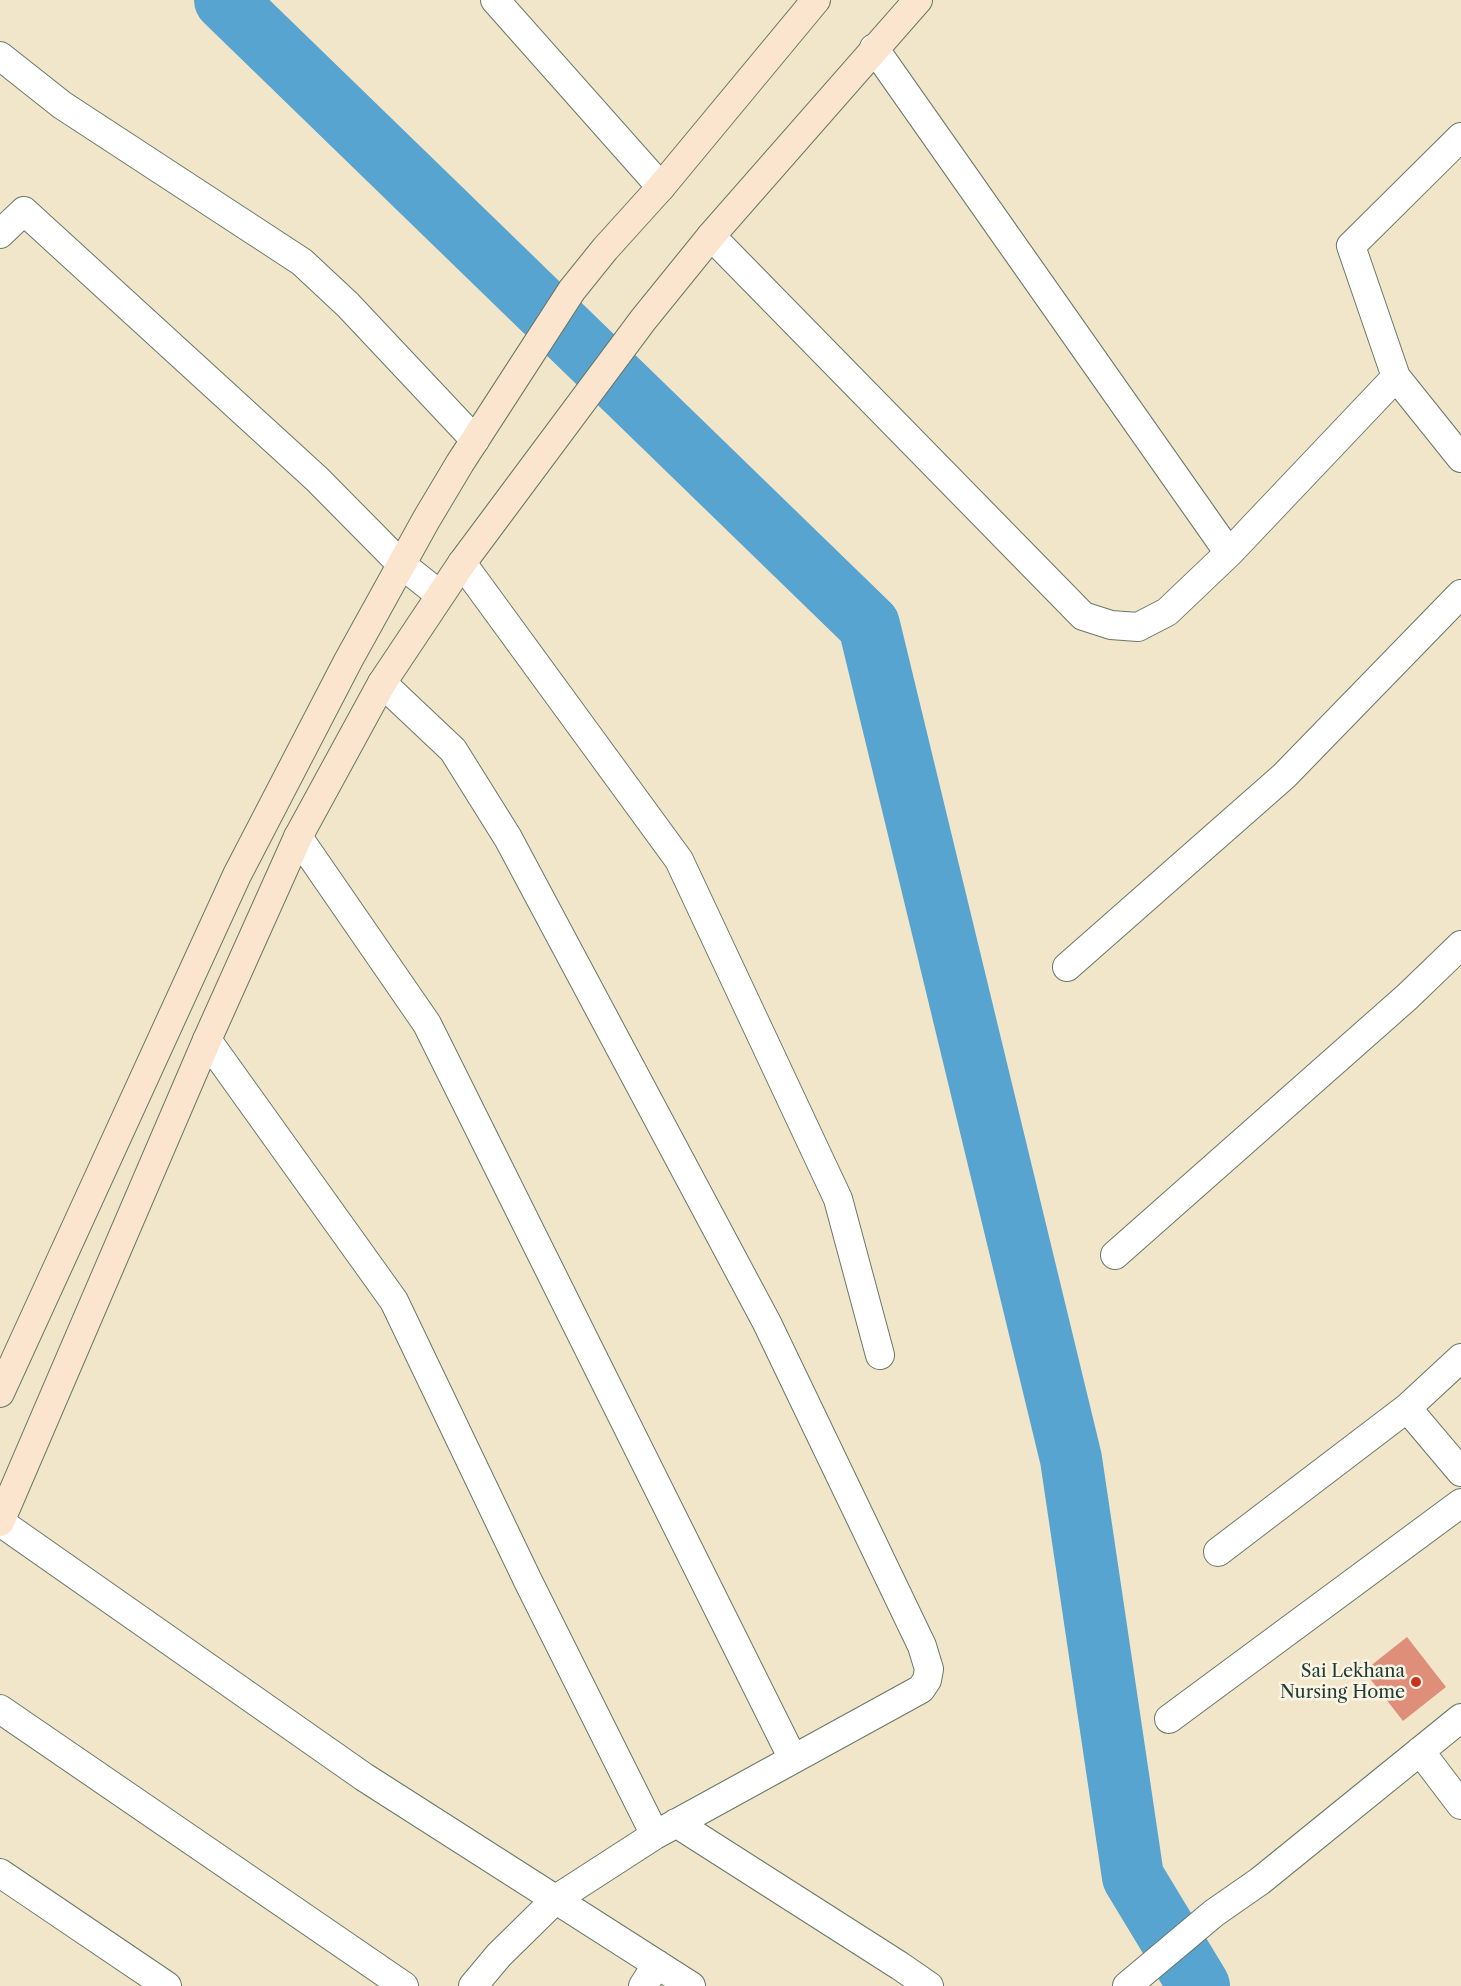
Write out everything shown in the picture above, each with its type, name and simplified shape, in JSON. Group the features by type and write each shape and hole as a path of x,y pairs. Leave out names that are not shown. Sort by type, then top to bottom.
{"main road":[{"path":"0,1393 237,875 348,661 460,462 572,290 604,248 661,187 816,0"},
{"path":"0,1522 207,1040 298,837 382,682 462,563 643,320 711,236 918,0"}],"street":[{"path":"495,0 661,187"},
{"path":"874,48 1229,553"},
{"path":"0,56 62,105 302,262 348,305 475,440"},
{"path":"1461,137 1351,246 1396,377 1461,458"},
{"path":"0,234 24,211 317,479 401,564 440,595"},
{"path":"711,236 1083,616 1111,625 1138,627 1167,612 1229,553 1396,377"},
{"path":"462,563 680,860 838,1200 880,1355"},
{"path":"1067,967 1284,776 1461,594"},
{"path":"382,682 453,750 508,838 767,1323 922,1646 929,1669 927,1680 921,1689 665,1829 556,1899 499,1954 473,1986"},
{"path":"298,837 427,1024 794,1759"},
{"path":"1115,1255 1407,997 1461,945"},
{"path":"207,1040 394,1301 528,1581 665,1829 900,1966 929,1986"},
{"path":"1218,1552 1407,1408 1461,1358"},
{"path":"1407,1408 1461,1472"},
{"path":"1170,1719 1461,1503"},
{"path":"0,1522 364,1777 556,1899 650,1975 691,1986"},
{"path":"0,1709 404,1986"},
{"path":"1127,1986 1214,1913 1260,1881 1461,1718"},
{"path":"1420,1751 1461,1805"},
{"path":"0,1872 167,1986"}],"building":[{"path":"1407,1637 1446,1687 1403,1721 1364,1671"}],"waterway":[{"path":"225,0 869,625 1071,1459 1133,1877 1199,1986"}],"place":[{"name":"Sai Lekhana Nursing Home","path":"1416,1682"}]}
